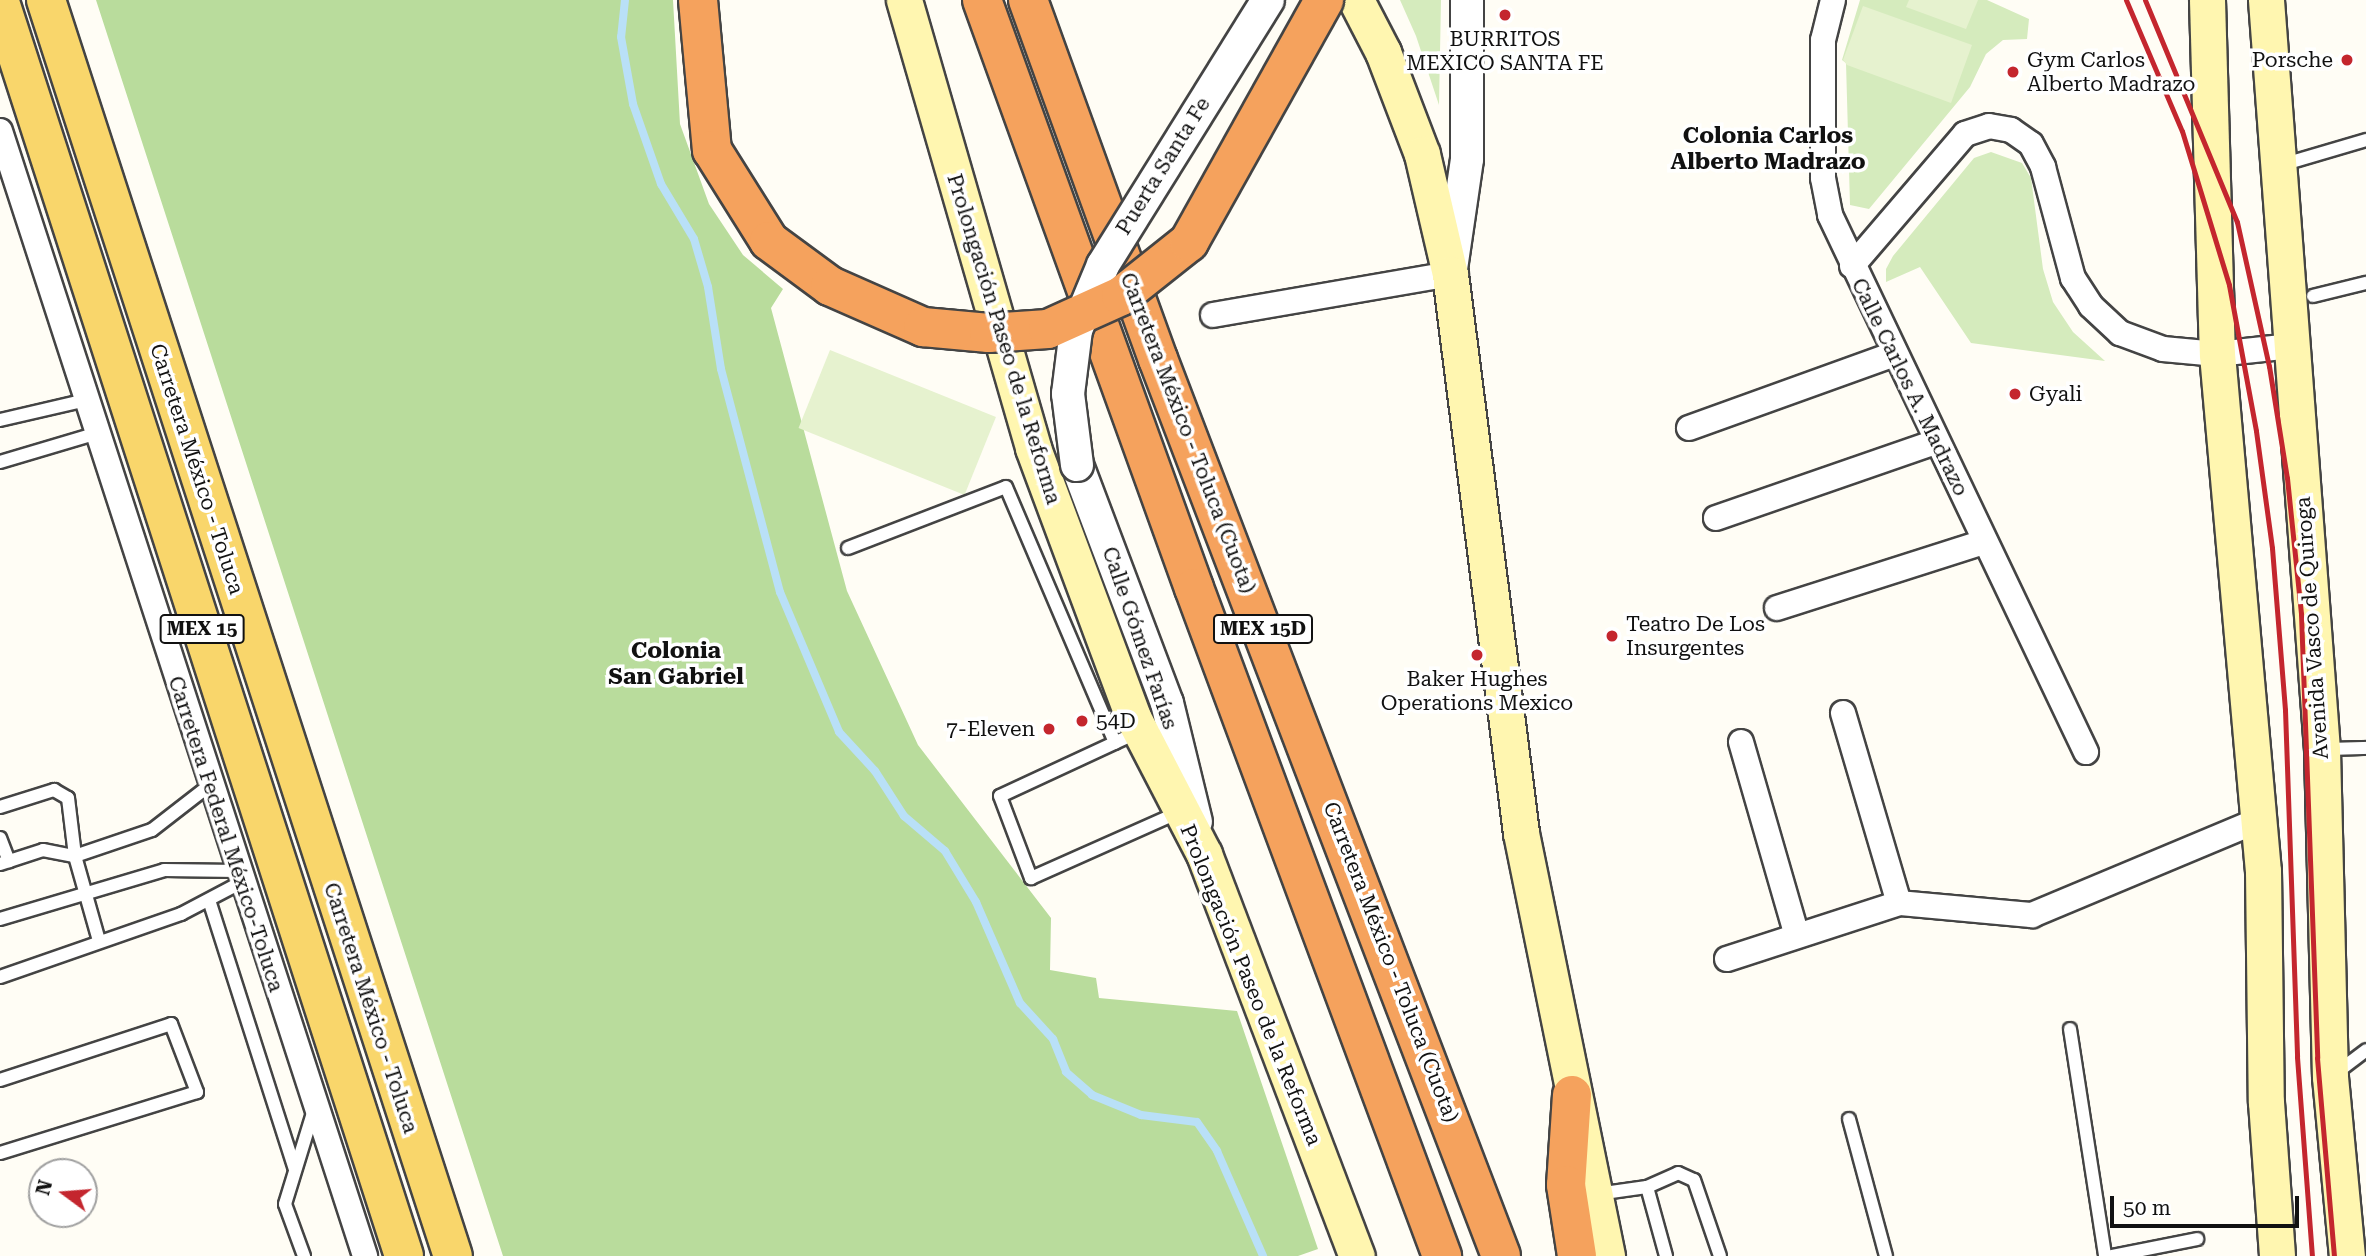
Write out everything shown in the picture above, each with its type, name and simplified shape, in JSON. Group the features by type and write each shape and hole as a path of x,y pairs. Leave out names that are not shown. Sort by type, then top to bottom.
{"highway":[{"path":"698,0 712,150 769,241 830,286 923,327 989,333 1048,329 1121,296 1189,242 1324,0"},
{"name":"MEX 15D","path":"982,0 1184,563 1442,1256"},
{"name":"Carretera México - Toluca (Cuota)","path":"1028,0 1158,359 1501,1256"},
{"path":"1572,1095 1566,1185 1577,1256"}],"main road":[{"name":"Carretera México - Toluca","path":"46,0 453,1256"},
{"name":"Prolongación Paseo de la Reforma","path":"904,0 1033,447 1077,613 1147,728 1186,808 1357,1256"},
{"path":"1356,0 1383,51 1422,154 1450,274 1521,833 1572,1095 1607,1256"},
{"path":"2207,0 2217,354 2259,820 2266,1102 2277,1256"},
{"name":"Avenida Vasco de Quiroga","path":"2266,0 2322,750 2330,1077 2347,1256"},
{"name":"Carretera México - Toluca","path":"0,2 404,1256"}],"street":[{"name":"Puerta Santa Fe","path":"1077,465 1068,394 1076,330 1103,265 1268,0"},
{"path":"1213,315 1450,274 1467,159 1468,0"},
{"name":"Calle Carlos A. Madrazo","path":"1833,0 1823,40 1823,178 1830,215 2086,752"},
{"path":"1852,266 1965,134 1989,126 2011,130 2031,144 2043,167 2073,278 2091,306 2120,332 2163,349 2217,354 2292,346"},
{"name":"Carretera Federal México-Toluca","path":"0,131 365,1256"},
{"path":"1689,428 1894,354"},
{"path":"1716,518 1936,442"},
{"name":"Calle Gómez Farías","path":"1077,465 1147,728"},
{"path":"1777,608 1984,542"},
{"path":"1843,713 1899,903"},
{"path":"1741,743 1796,933"},
{"path":"1727,959 1796,933 1899,903 2032,915 2259,820"}],"lane":[{"path":"2280,165 2366,140"},
{"path":"2314,296 2366,283"},
{"path":"0,420 86,400"},
{"path":"0,462 97,433"},
{"path":"848,548 1006,487 1077,613"},
{"path":"1147,728 1000,796 1031,878 1186,808"},
{"path":"2322,750 2366,748"},
{"path":"0,838 4,863 43,850 75,856 152,830 210,785"},
{"path":"0,807 54,790 63,791 68,798 75,856 84,894 99,941"},
{"path":"0,919 164,870 240,876"},
{"path":"0,976 209,900 240,876"},
{"path":"209,900 295,1170"},
{"path":"0,1080 171,1024 197,1092 0,1153"},
{"path":"2070,1029 2105,1256"},
{"path":"2330,1077 2366,1050"},
{"path":"303,1256 285,1204 315,1106"},
{"path":"1849,1119 1886,1256"},
{"path":"1593,1195 1647,1187 1678,1173 1694,1180 1720,1256"},
{"path":"1647,1187 1666,1256"},
{"path":"2112,1256 2197,1239"}],"green space":[{"path":"96,0 673,0 680,124 709,204 743,255 783,289 771,308 847,591 918,745 1051,918 1050,970 1096,978 1099,998 1237,1011 1318,1249 1298,1256 503,1256"},
{"path":"1400,0 1441,0 1439,105 1416,36"},
{"path":"1860,0 1987,0 2029,19 2027,39 2003,40 1986,54 1970,87 1869,209 1850,205 1846,63 1842,60"},
{"path":"1909,0 1978,0 1966,29 1906,7"},
{"path":"1863,6 1972,45 1951,103 1847,65 1843,60"},
{"path":"1991,152 2022,163 2031,178 2043,269 2053,302 2073,332 2105,361 1971,343 1920,267 1886,282 1886,269 1893,256 1974,158"},
{"path":"830,350 996,417 964,495 799,428"}],"waterway":[{"path":"625,0 621,37 633,104 661,184 694,239 708,287 721,369 780,592 839,732 875,771 904,816 945,851 976,902 1020,1003 1053,1039 1066,1072 1092,1095 1141,1115 1197,1122 1217,1151 1263,1256"}],"railway":[{"path":"2126,0 2182,131 2229,285 2256,431 2272,548 2285,710 2297,1057 2312,1256"},
{"path":"2145,0 2237,222 2269,366 2287,478 2301,614 2317,1058 2334,1256"}],"place":[{"name":"BURRITOS MEXICO SANTA FE","path":"1505,15"},
{"name":"Porsche","path":"2347,60"},
{"name":"Gym Carlos Alberto Madrazo","path":"2013,72"},
{"name":"Gyali","path":"2015,394"},
{"name":"Teatro De Los Insurgentes","path":"1612,636"},
{"name":"Baker Hughes Operations Mexico","path":"1477,655"},
{"name":"54D","path":"1082,721"},
{"name":"7-Eleven","path":"1049,729"}],"district":[{"name":"Colonia Carlos Alberto Madrazo","path":"1768,149"},
{"name":"Colonia San Gabriel","path":"676,664"}]}
